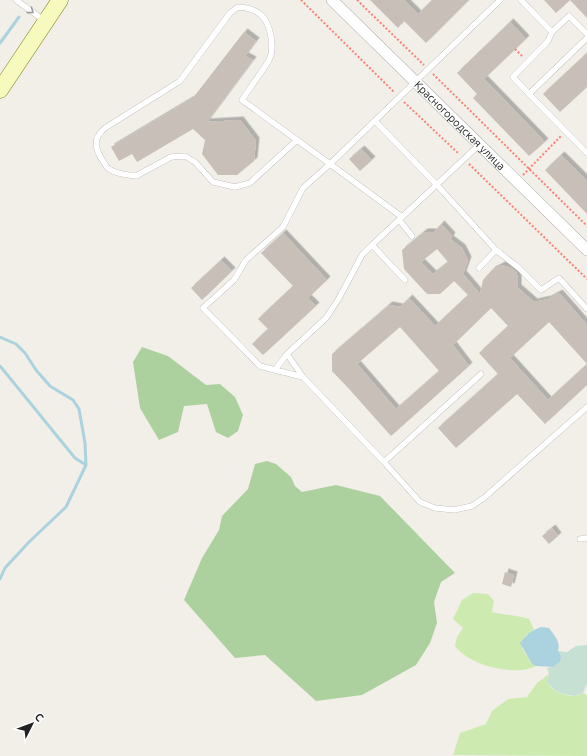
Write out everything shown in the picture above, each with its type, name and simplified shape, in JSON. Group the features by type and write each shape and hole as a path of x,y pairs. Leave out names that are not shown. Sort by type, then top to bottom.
{"main road":[{"path":"0,90 60,0"}],"street":[{"name":"Красногородская улица","path":"333,0 587,250"}],"lane":[{"path":"16,0 45,21"},
{"path":"303,376 260,366 203,308 234,280 246,260 283,227 303,188 330,164 500,0"},
{"path":"522,0 552,32"},
{"path":"297,140 250,183 235,187 213,182 195,162 185,156 171,157 136,176 115,172 108,168 98,153 96,142 99,133 105,128 180,80 230,13 238,7 249,8 262,16 269,25 272,47 270,58 242,100 297,140 330,164 400,219 412,236"},
{"path":"587,34 569,16 552,32 548,42 513,77 587,153"},
{"path":"529,94 587,38"},
{"path":"375,121 437,185 496,250 520,268 541,290 559,278 587,309"},
{"path":"275,370 287,354 326,318 338,300 362,255 479,145"},
{"path":"372,244 405,280"},
{"path":"479,268 496,250"},
{"path":"287,354 303,376 420,502 435,508 454,510 472,506 485,497 587,407"},
{"path":"384,462 481,374"},
{"path":"580,539 587,538"}],"path":[{"path":"301,0 587,279"},
{"path":"357,0 587,226"},
{"path":"515,49 528,62"},
{"path":"521,177 566,131"}],"green space":[{"path":"142,347 168,356 206,385 220,384 235,397 243,415 238,431 228,438 216,432 207,404 184,406 178,432 159,440 140,408 133,362"},
{"path":"267,461 276,464 291,477 295,486 302,492 336,485 380,496 455,573 441,582 434,602 437,623 430,643 416,665 362,695 316,701 265,655 235,658 184,600 202,558 219,530 222,516 248,489 255,464"},
{"path":"473,593 488,594 494,601 492,612 529,619 534,629 530,634 525,636 522,648 532,664 536,666 521,670 494,668 476,662 460,652 455,646 457,637 463,628 453,619 462,600"},
{"path":"587,645 587,684 583,693 574,696 556,691 547,681 549,674 547,668 553,667 558,651 567,652 576,646"},
{"path":"549,674 548,683 555,691 570,696 583,693 587,695 587,756 453,755 460,733 486,724 492,711 508,699 527,697 537,683"}],"water":[{"path":"541,627 549,628 559,645 558,651 561,656 560,661 553,667 536,666 532,664 520,643 529,634"}],"building":[{"path":"370,0 404,0 418,14 432,0 469,0 426,43 404,21 398,28"},
{"path":"544,0 570,0 556,13"},
{"path":"570,0 587,0 587,18"},
{"path":"510,22 526,39 484,79 545,142 529,156 473,98 477,94 457,73"},
{"path":"244,32 256,41 245,56 253,60 207,122 240,120 256,141 254,161 237,175 218,175 202,154 205,140 193,129 137,162 132,154 119,161 111,147 193,98"},
{"path":"587,53 587,87 560,112 543,94"},
{"path":"361,149 372,160 360,171 349,159"},
{"path":"561,155 587,181 587,214 545,170"},
{"path":"441,224 452,236 450,239 462,248 468,260 463,274 480,294 483,280 492,270 502,265 511,268 516,272 518,288 534,302 548,299 559,293 587,325 587,364 587,385 545,424 517,394 456,448 438,428 498,374 479,353 508,326 491,308 453,345 469,366 391,436 332,371 332,354 389,305 400,307 409,298 435,326 468,295 454,281 440,294 427,294 404,269 402,250 424,232 434,232","holes":["437,249 448,262 433,274 421,262","549,322 587,364 548,400 510,358","400,327 439,371 396,409 357,364"]},
{"path":"283,233 327,280 308,298 316,306 263,355 252,344 268,329 258,319 293,286 261,253"},
{"path":"221,260 232,271 202,300 191,288"},
{"path":"552,528 558,536 549,544 542,536"},
{"path":"505,572 514,575 511,587 502,584"}],"waterway":[{"path":"0,43 19,17"},
{"path":"0,337 16,344 25,353 36,370 50,386 73,400 79,409 85,443 86,465 66,507 29,542 5,568 0,579"},
{"path":"0,366 75,458 86,465"}]}
